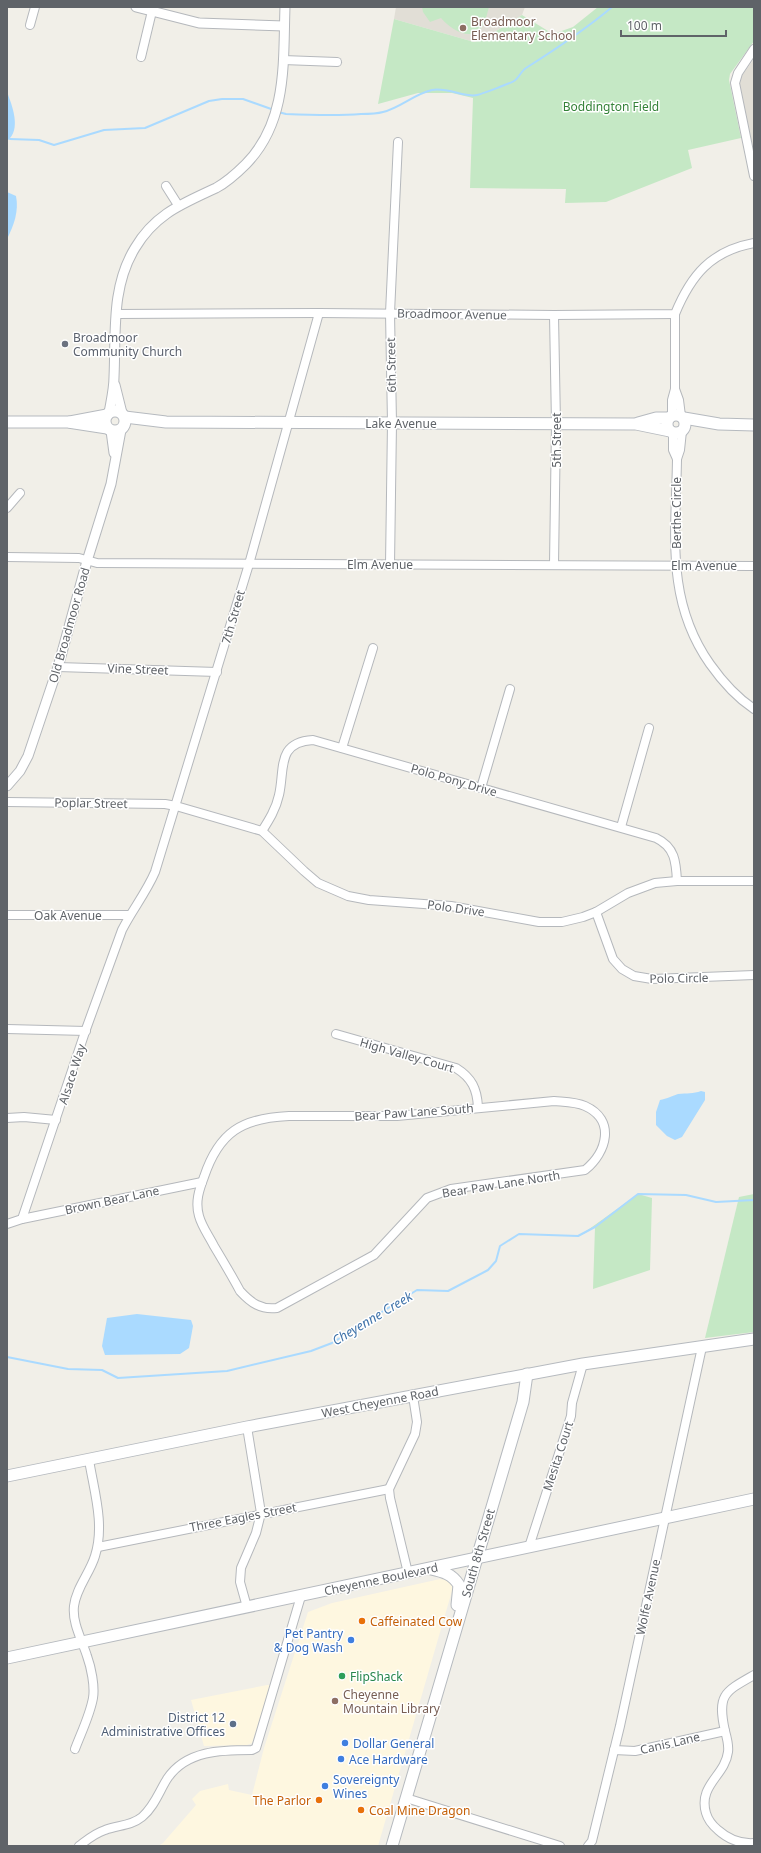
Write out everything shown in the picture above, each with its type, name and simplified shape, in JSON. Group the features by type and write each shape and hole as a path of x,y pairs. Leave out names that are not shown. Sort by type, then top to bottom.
{"main road":[{"name":"Lake Avenue","path":"68,422 108,414 115,411 118,424"},
{"name":"Lake Avenue","path":"7,422 68,422 147,426 166,422 636,424 656,418 677,424 754,424"},
{"name":"West Cheyenne Road","path":"7,1476 247,1427 527,1374 583,1364 754,1339"},
{"name":"South 8th Street","path":"392,1846 523,1402 527,1374"},
{"name":"Cheyenne Boulevard","path":"7,1658 754,1499"},
{"path":"429,1568 443,1571 454,1576 459,1585 458,1599 453,1618 456,1628"}],"street":[{"path":"30,25 35,7"},
{"path":"136,7 153,9 199,23 284,26"},
{"name":"Old Broadmoor Road","path":"7,786 20,771 28,756 58,666 87,561 111,484 118,424 114,380 116,314 120,280 135,247 154,223 178,206 230,179 254,156 272,124 280,99 285,7"},
{"path":"141,57 153,9"},
{"path":"754,49 738,73 734,83 754,176"},
{"path":"283,60 337,62"},
{"name":"6th Street","path":"390,565 392,423 390,314 398,142"},
{"path":"166,186 178,206"},
{"path":"675,314 687,289 708,263 727,251 754,243"},
{"name":"7th Street","path":"129,915 147,890 155,872 176,806 249,564 319,313"},
{"name":"Broadmoor Avenue","path":"116,314 675,314"},
{"name":"Berthe Circle","path":"675,314 675,389 679,400 673,450 676,459 676,565 682,608 693,637 703,655 724,683 754,709"},
{"name":"5th Street","path":"554,315 556,424 554,565"},
{"name":"Old Broadmoor Road","path":"108,414 114,380"},
{"path":"7,508 20,493"},
{"name":"Elm Avenue","path":"7,557 79,558 97,563 754,566"},
{"path":"342,748 373,648"},
{"name":"Vine Street","path":"58,666 217,672"},
{"path":"481,788 510,689"},
{"path":"621,827 649,728"},
{"name":"Polo Pony Drive","path":"262,831 277,805 281,787 282,766 284,759 291,748 300,742 313,740 621,827 663,841 673,852 677,881"},
{"name":"Poplar Street","path":"7,802 165,804 176,806"},
{"name":"Polo Drive","path":"176,806 262,831 310,877 329,888 348,896 369,900 451,906 539,922 572,920 596,912 635,890 655,883 677,881 754,880"},
{"name":"Polo Circle","path":"596,912 613,959 622,969 634,976 652,979 754,975"},
{"name":"Oak Avenue","path":"7,915 129,915"},
{"name":"Alsace Way","path":"22,1219 86,1031 122,930 129,915"},
{"path":"7,1029 86,1031"},
{"name":"High Valley Court","path":"336,1034 456,1068 471,1080 477,1094 478,1107"},
{"name":"Bear Paw Lane South","path":"202,1182 209,1162 220,1143 239,1128 255,1120 288,1116 397,1116 542,1101 571,1103 588,1108 599,1117 602,1123"},
{"path":"7,1118 24,1117 56,1120"},
{"name":"Bear Paw Lane North","path":"202,1182 197,1199 201,1223 240,1291 256,1306 270,1309 277,1308 374,1255 420,1205 434,1195 451,1189 585,1170 598,1157 604,1144 605,1131 602,1123"},
{"name":"Brown Bear Lane","path":"22,1219 202,1182"},
{"path":"7,1224 22,1219"},
{"name":"Wolfe Avenue","path":"588,1846 592,1841 614,1750 702,1347"},
{"name":"Mesita Court","path":"529,1547 570,1416 572,1403 583,1364"},
{"path":"408,1573 389,1489 416,1434 417,1422 413,1396"},
{"path":"247,1427 261,1513 256,1533 241,1568 240,1582 247,1607"},
{"path":"75,1749 93,1698 87,1656 81,1642 74,1612 76,1597 91,1567 98,1547 100,1527 89,1460"},
{"name":"Three Eagles Street","path":"98,1547 261,1513 389,1489"},
{"path":"79,1846 97,1833 106,1829 124,1826 142,1817 152,1805 174,1770 192,1758 214,1751 252,1750 256,1748 301,1596"},
{"path":"754,1675 733,1686 728,1690 724,1699 721,1714 728,1752 723,1765 707,1788 704,1798 704,1807 713,1826 730,1839 739,1842 754,1843"},
{"name":"Canis Lane","path":"614,1750 635,1751 725,1731"},
{"path":"406,1798 560,1846"}],"shaded area":[{"name":"Broadmoor Elementary School","path":"396,7 525,7 522,15 488,36 474,42 394,19"},
{"path":"754,59 754,156 738,81"},
{"path":"440,1579 446,1580 450,1583 452,1586 452,1591 378,1846 158,1846 163,1843 196,1805 192,1799 200,1791 228,1784 229,1790 252,1795 264,1748 308,1612 332,1603"},
{"path":"270,1685 252,1743 247,1745 204,1746 191,1700"}],"green space":[{"path":"422,7 489,7 484,23 479,31 468,34 456,30 441,18 430,22 423,12"},
{"name":"Boddington Field","path":"598,7 754,7 754,41 730,74 729,80 741,138 688,150 692,168 606,202 565,203 566,189 470,188 473,98 452,93 418,93 378,104 394,19 474,42 488,36 522,15 553,34 573,27"},
{"path":"638,1194 652,1198 650,1270 593,1289 595,1227 578,1237"},
{"path":"754,1194 754,1332 705,1338 739,1197"}],"water":[{"path":"7,92 13,110 15,124 12,136 7,141"},
{"path":"7,192 16,196 17,207 14,223 7,239"},
{"path":"701,1091 705,1092 705,1100 682,1137 675,1140 667,1136 656,1125 656,1112 660,1100 678,1094"},
{"path":"137,1314 191,1320 193,1326 189,1348 180,1354 105,1355 102,1346 107,1318"}],"waterway":[{"path":"278,112 286,114 324,115 375,114 389,110 432,90 438,89 473,96 480,94 514,81 524,69 581,31 612,7"},
{"path":"10,139 39,140 54,145 104,130 145,128 209,101 222,99 243,99 274,110"},
{"name":"Cheyenne Creek","path":"7,1357 68,1369 102,1370 118,1378 227,1371 311,1351 332,1343 417,1290 448,1291 488,1270 496,1261 500,1246 519,1234 578,1236 595,1227 638,1194 686,1195 716,1202 754,1200"}],"place":[{"name":"Broadmoor Elementary School","path":"463,28"},
{"name":"Broadmoor Community Church","path":"65,344"},
{"name":"Caffeinated Cow","path":"362,1621"},
{"name":"Pet Pantry & Dog Wash","path":"351,1640"},
{"name":"FlipShack","path":"342,1676"},
{"name":"Cheyenne Mountain Library","path":"335,1701"},
{"name":"District 12 Administrative Offices","path":"233,1724"},
{"name":"Dollar General","path":"345,1743"},
{"name":"Ace Hardware","path":"341,1759"},
{"name":"Sovereignty Wines","path":"325,1786"},
{"name":"The Parlor","path":"319,1800"},
{"name":"Coal Mine Dragon","path":"361,1810"}]}
